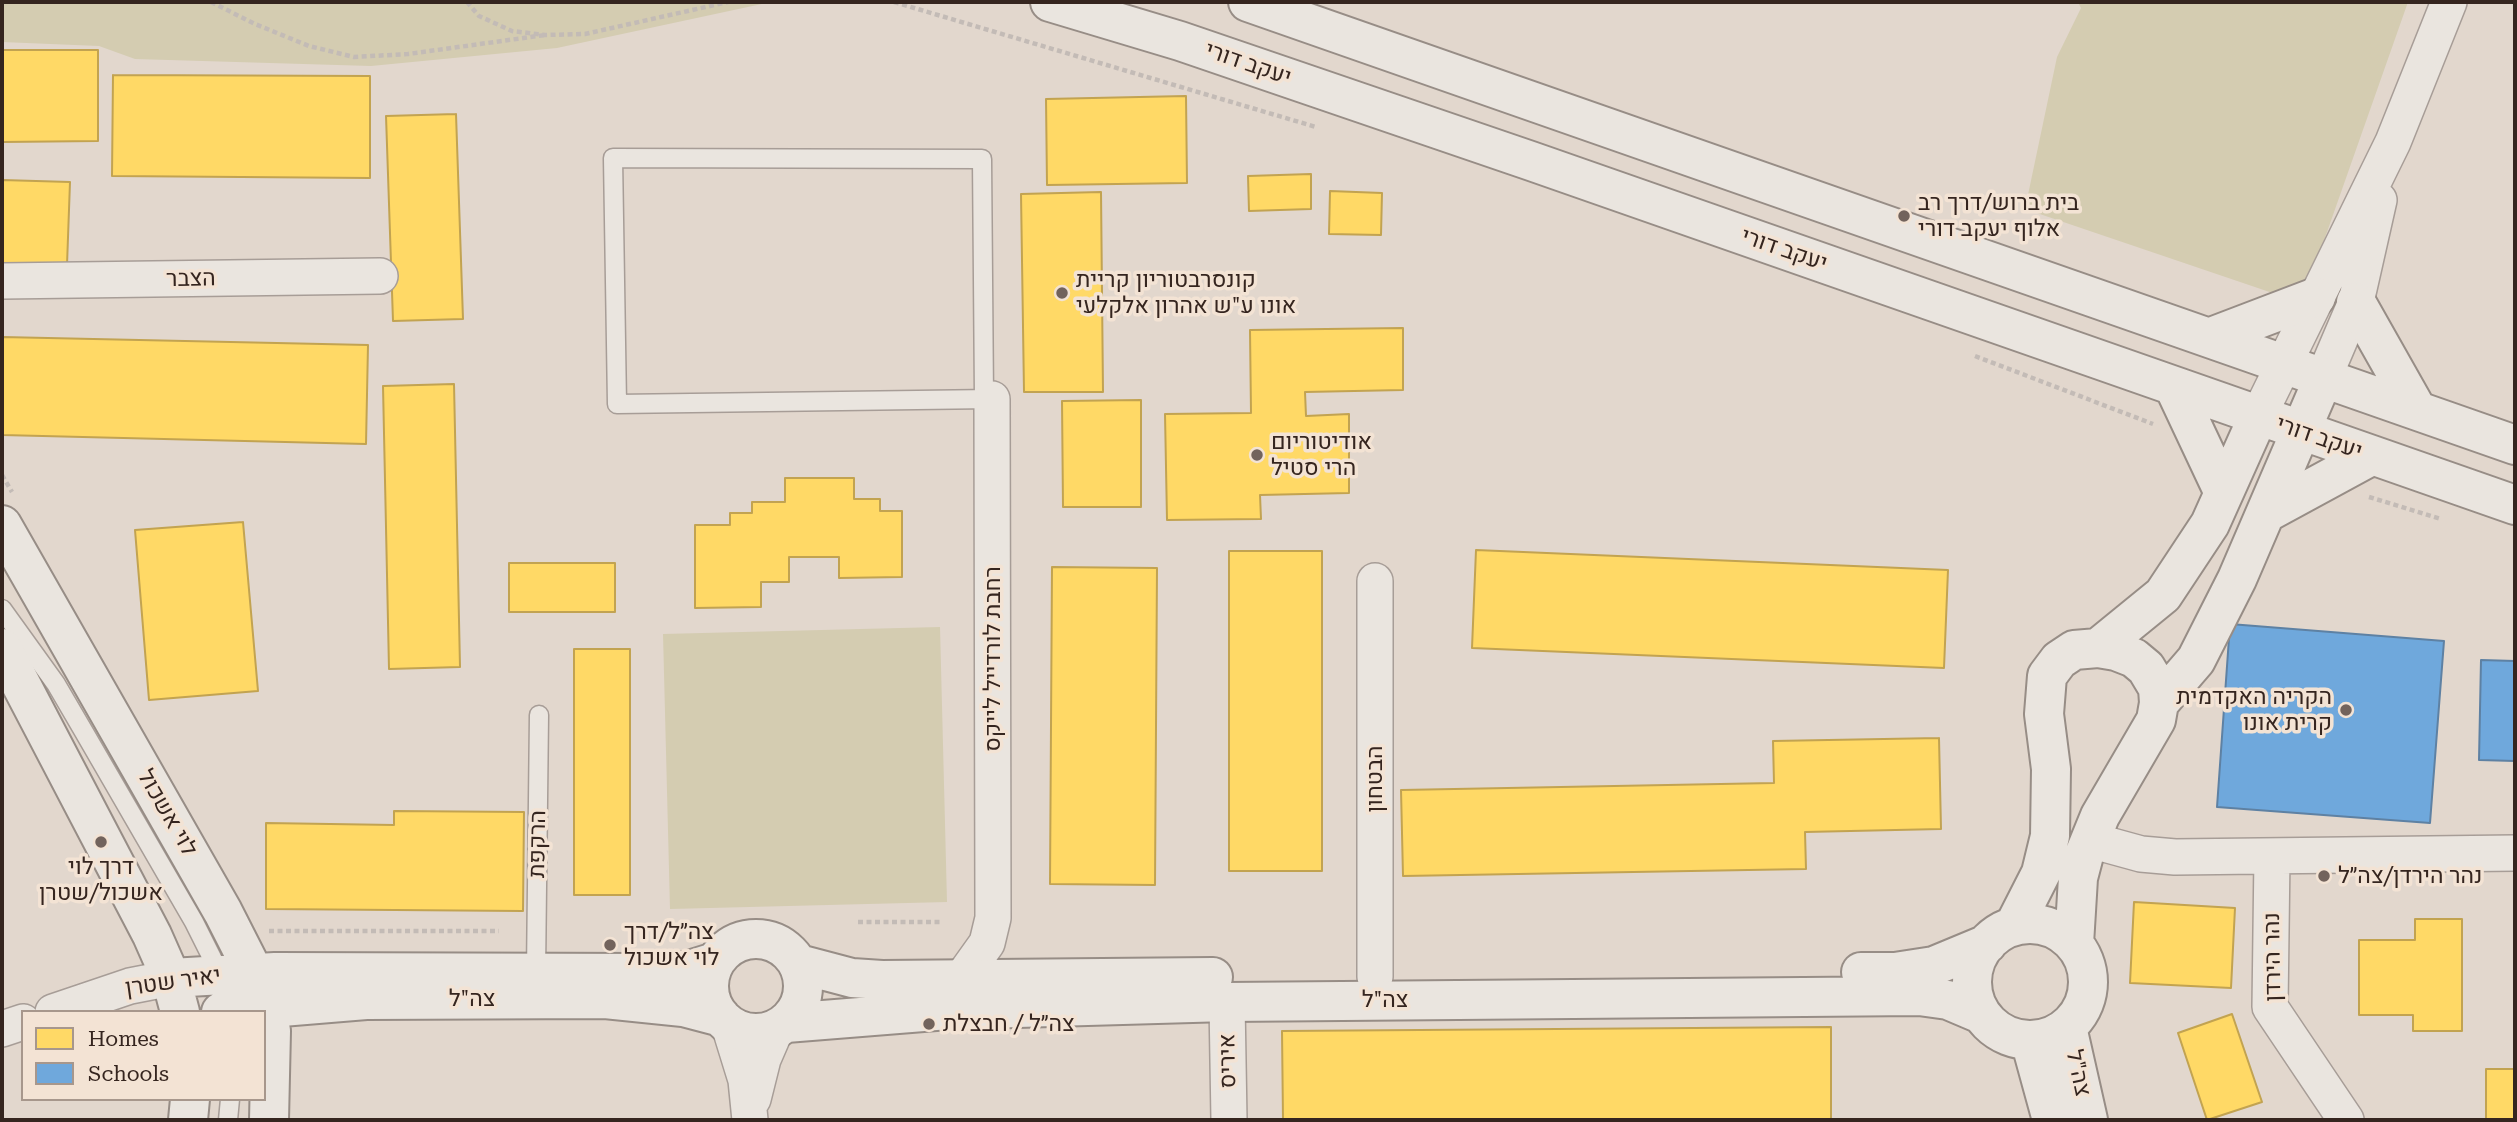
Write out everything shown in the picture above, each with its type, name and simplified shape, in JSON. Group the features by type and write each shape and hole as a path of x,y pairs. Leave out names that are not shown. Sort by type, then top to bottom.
{"street":[{"name":"יעקב דורי","path":"1049,2 1180,41 1531,161 2515,505"},
{"path":"1248,2 2515,444"},
{"path":"2098,648 2163,595 2210,524 2258,417 2393,142 2452,9"},
{"path":"2074,944 2078,878 2100,816 2155,720 2160,703 2196,660 2237,579 2356,302 2393,142"},
{"name":"הצבר","path":"2,281 380,276"},
{"path":"2211,337 2316,297"},
{"path":"2356,302 2417,410"},
{"path":"2175,388 2223,491"},
{"name":"רחבת לורדייל לייקס","path":"962,978 987,943 993,918 988,399"},
{"path":"2266,513 2371,456"},
{"name":"לוי אשכול","path":"2,525 223,912 238,998"},
{"name":"הבטחון","path":"1375,581 1375,977"},
{"path":"2,648 152,935 176,995"},
{"path":"2001,935 2046,926 2074,944 2084,959 2088,977 2087,996 2080,1013 2067,1027 2050,1037 2030,1040 2011,1037 1994,1028 1981,1014 1974,997 1972,978 1977,959 2001,935 2041,873 2050,836 2052,769 2043,714 2047,676 2059,660 2074,650 2098,648 2134,658 2146,668 2158,688 2160,703"},
{"path":"2090,840 2141,854 2175,857 2515,853"},
{"name":"נהר הירדן","path":"2272,856 2270,1007 2346,1120"},
{"name":"רחבת לורדייל לייקס","path":"993,918 1003,945 1014,962 1033,977"},
{"name":"צה\"ל","path":"799,964 852,978 1895,972 1934,966 2001,935"},
{"path":"752,938 785,947 799,964 804,990 801,1003 781,1026 763,1059 750,1120 746,1080 725,1021 709,991 715,962 731,946 752,938"},
{"name":"צה\"ל","path":"238,998 536,972 686,971 715,962"},
{"name":"יאיר שטרן","path":"59,1010 130,986 176,995 238,998"},
{"name":"צה\"ל","path":"781,1026 948,1010 1227,1002 1919,996 1948,1000 1981,1014"},
{"name":"צה\"ל","path":"238,998 606,999 683,1007 725,1021"},
{"name":"איריס","path":"1227,1002 1229,1120"},
{"path":"725,1021 751,1033 781,1026"},
{"path":"2,1029 21,1023"},
{"name":"צה\"ל","path":"2067,1027 2088,1120"},
{"path":"2,1035 21,1033"},
{"name":"צה\"ל","path":"2030,1040 2052,1120"},
{"name":"לוי אשכול","path":"266,1047 273,1059 269,1120"},
{"path":"188,1120 190,1101"}],"lane":[{"path":"612,158 982,159 988,399 617,404 612,158"},
{"path":"2,609 56,684 238,998"},
{"name":"הרקפת","path":"536,972 539,715"},
{"path":"228,1120 230,1101"}],"path":[{"path":"211,2 298,41 355,57 408,54 545,35 585,34 728,2"},
{"path":"467,2 479,16 512,31 545,35"},
{"path":"894,2 1322,130"},
{"path":"1966,353 2200,442"},
{"path":"2322,483 2451,522"},
{"path":"858,922 943,922"},
{"path":"256,930 499,930"}],"shaded area":[{"path":"2,2 771,2 557,48 371,66 135,59 99,46 2,42"},
{"path":"2078,2 2408,2 2302,303 2025,209 2057,57 2081,8"},
{"path":"940,627 947,902 670,909 663,634"}],"building: Homes":[{"path":"2,50 98,50 98,141 2,142"},
{"path":"113,75 370,76 370,178 112,176"},
{"path":"1186,96 1187,183 1047,185 1046,99"},
{"path":"456,114 463,319 393,321 386,116"},
{"path":"1311,174 1311,209 1249,211 1248,176"},
{"path":"2,180 70,182 67,265 2,263"},
{"path":"1330,191 1382,193 1381,235 1329,234"},
{"name":"קונסרבטוריון קריית אונו ע\"ש אהרון אלקלעי","path":"1101,192 1103,392 1024,392 1021,194"},
{"name":"אודיטוריום הרי סטיל","path":"1403,328 1403,390 1305,392 1306,416 1349,414 1349,493 1260,495 1261,519 1167,520 1165,414 1251,413 1250,330"},
{"path":"2,337 368,345 366,444 2,435"},
{"path":"454,384 460,667 389,669 383,386"},
{"path":"1141,400 1141,507 1063,507 1062,401"},
{"path":"785,478 854,478 854,499 880,499 880,511 902,511 902,577 839,578 839,557 789,557 789,582 761,582 761,607 695,608 695,525 730,525 730,513 752,513 752,502 785,502"},
{"path":"243,522 258,691 149,700 135,530"},
{"path":"1476,550 1948,570 1944,668 1472,648"},
{"path":"1229,551 1322,551 1322,871 1229,871"},
{"path":"509,563 615,563 615,612 509,612"},
{"path":"1052,567 1157,568 1155,885 1050,884"},
{"path":"574,649 630,649 630,895 574,895"},
{"path":"1939,738 1941,829 1805,832 1806,869 1403,876 1401,790 1774,783 1773,741"},
{"path":"394,811 524,812 523,911 266,909 266,823 394,825"},
{"path":"2134,902 2235,908 2231,988 2130,983"},
{"path":"2415,919 2462,919 2462,1031 2413,1031 2413,1015 2359,1015 2359,940 2415,940"},
{"path":"2232,1014 2262,1102 2207,1120 2178,1033"},
{"path":"1831,1027 1831,1120 1283,1120 1282,1031"},
{"path":"2486,1069 2515,1069 2515,1120 2486,1120"}],"building: Schools":[{"path":"2230,624 2444,641 2430,823 2217,807"},
{"path":"2481,660 2515,661 2515,761 2479,760"}],"place":[{"name":"בית ברוש/דרך רב אלוף יעקב דורי","path":"1904,216"},
{"name":"קונסרבטוריון קריית אונו ע\"ש אהרון אלקלעי","path":"1062,293"},
{"name":"אודיטוריום הרי סטיל","path":"1257,455"},
{"name":"הקריה האקדמית קרית אונו","path":"2346,710"},
{"name":"דרך לוי אשכול/שטרן","path":"101,842"},
{"name":"נהר הירדן/צה״ל","path":"2324,876"},
{"name":"צה״ל/דרך לוי אשכול","path":"610,945"},
{"name":"צה״ל / חבצלת","path":"929,1024"}]}
